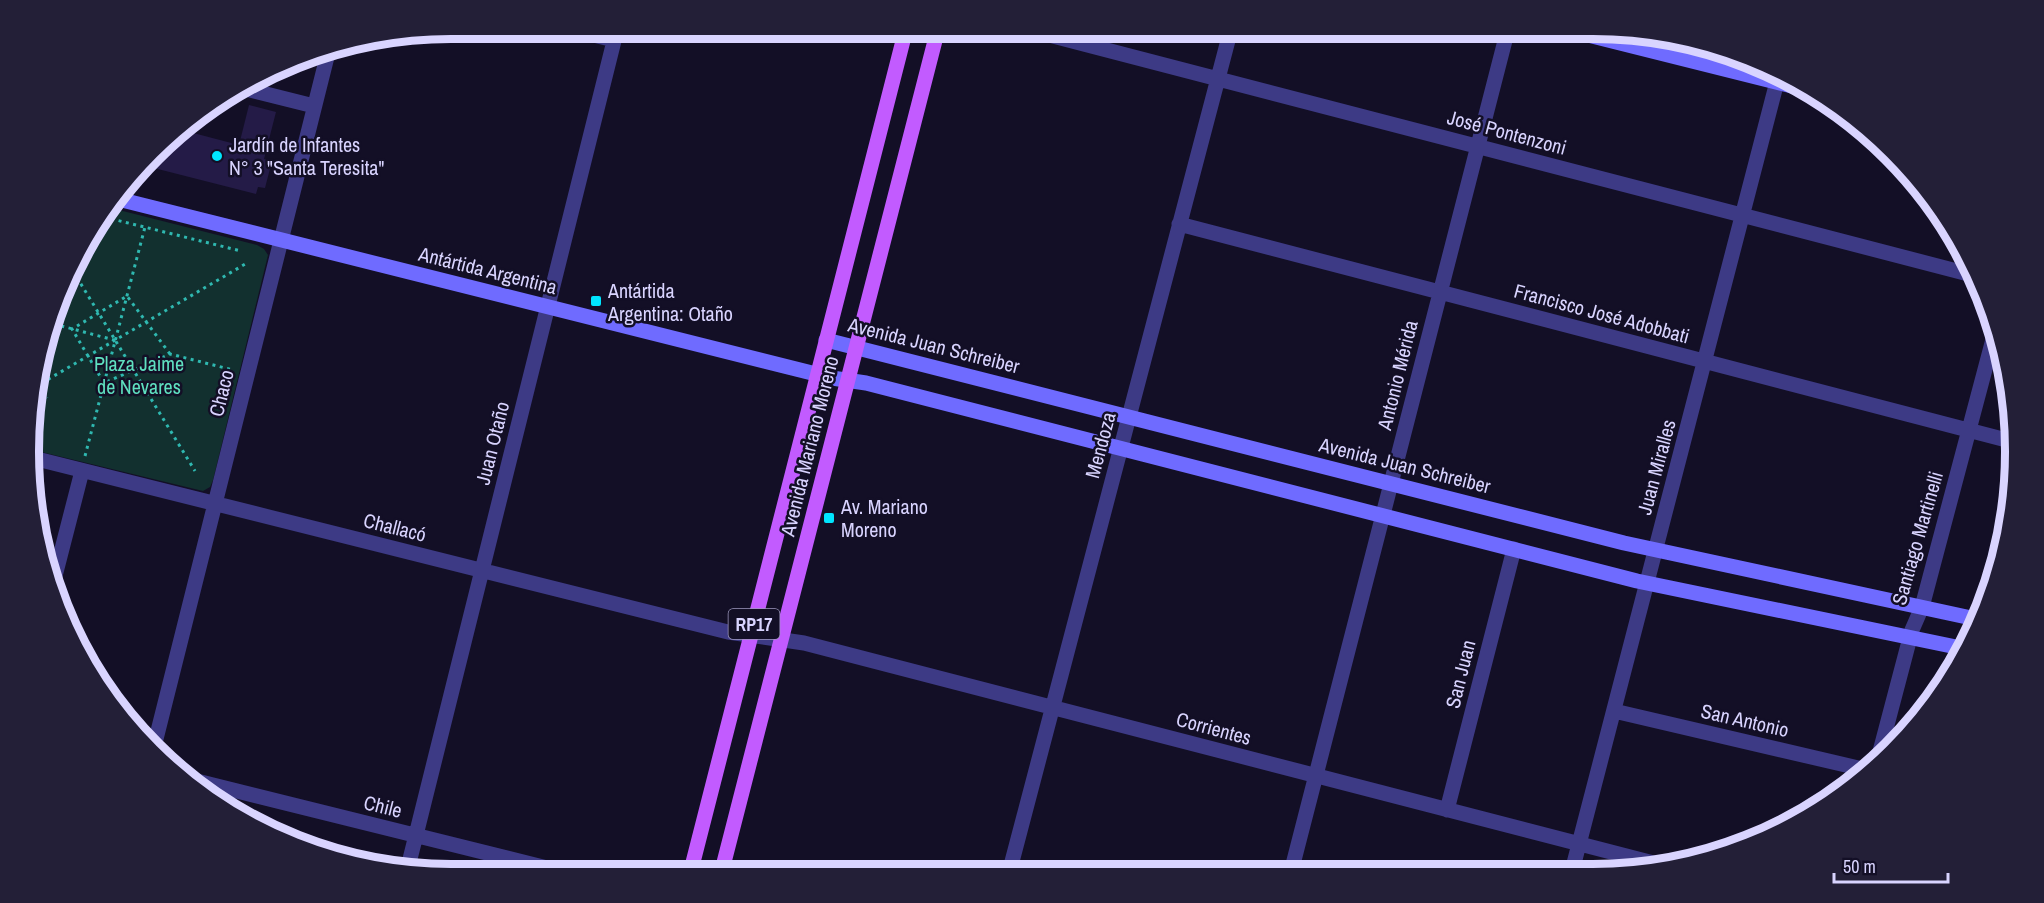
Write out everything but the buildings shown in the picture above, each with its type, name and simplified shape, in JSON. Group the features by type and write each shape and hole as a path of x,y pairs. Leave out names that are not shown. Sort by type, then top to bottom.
{"main road":[{"name":"Avenida Mariano Moreno","path":"693,864 903,39"},
{"name":"Avenida Mariano Moreno","path":"724,864 935,39"},
{"path":"1615,40 1755,72"},
{"name":"Antártida Argentina","path":"124,200 848,380"},
{"name":"Avenida Juan Schreiber","path":"826,340 1656,550 1970,618"},
{"path":"848,380 866,382 1647,583 1956,647"}],"street":[{"name":"Juan Otaño","path":"409,861 615,39"},
{"name":"José Pontenzoni","path":"1068,39 1964,273"},
{"name":"Mendoza","path":"1011,864 1227,39"},
{"name":"Antonio Mérida","path":"1293,864 1505,39"},
{"name":"Chaco","path":"156,739 326,59"},
{"name":"Juan Miralles","path":"1574,864 1778,83"},
{"path":"252,90 314,106"},
{"name":"Francisco José Adobbati","path":"1179,224 2005,439"},
{"name":"Santiago Martinelli","path":"1882,745 1910,637 1922,607 1991,346"},
{"name":"Challacó","path":"39,458 84,463 215,504 728,632 751,635"},
{"path":"57,570 84,463"},
{"name":"San Juan","path":"1447,810 1514,549"},
{"name":"Corrientes","path":"751,635 782,639 1643,860"},
{"name":"San Antonio","path":"1614,711 1857,768"},
{"name":"Chile","path":"206,783 530,864"}],"path":[{"path":"111,219 241,251"},
{"path":"84,463 145,227"},
{"path":"45,381 247,263"},
{"path":"78,278 195,471"},
{"path":"72,329 127,296"},
{"path":"127,296 170,354"},
{"path":"59,325 116,340"},
{"path":"72,329 104,383"},
{"path":"104,383 170,354 233,370"},
{"path":"44,393 47,398"}],"green space":[{"name":"Plaza Jaime de Nevares","path":"117,210 257,245 268,255 213,480 210,487 203,491 39,451 47,371 61,319 70,294 94,245"}],"place":[{"name":"Jardín de Infantes N° 3 \"Santa Teresita\"","path":"217,156"},
{"name":"Antártida Argentina: Otaño","path":"596,301"},
{"name":"Av. Mariano Moreno","path":"829,518"}]}
